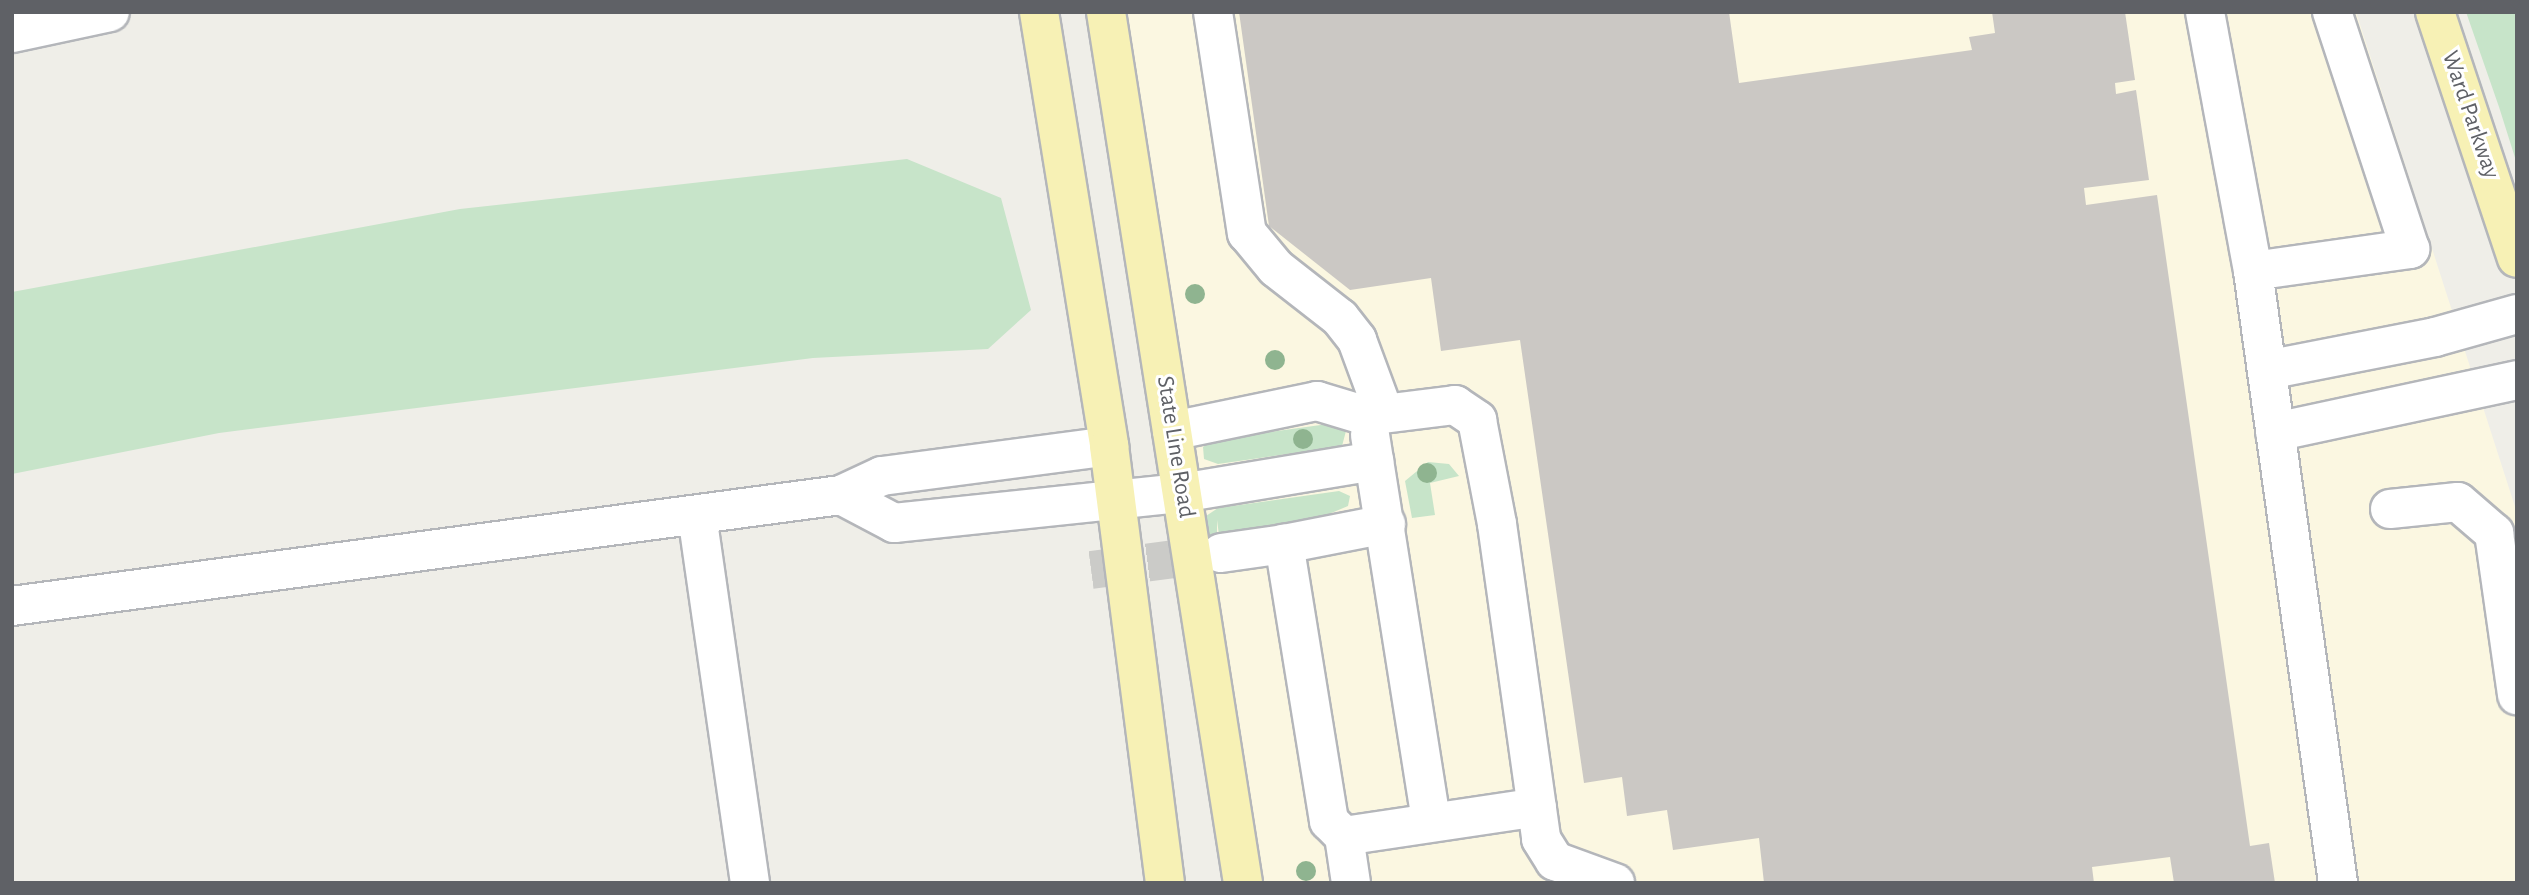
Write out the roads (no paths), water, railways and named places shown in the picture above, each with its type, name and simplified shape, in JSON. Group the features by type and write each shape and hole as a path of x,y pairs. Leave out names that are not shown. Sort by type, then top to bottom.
{"main road":[{"path":"1039,12 1109,446 1165,883"},
{"name":"State Line Road","path":"1105,12 1242,883"},
{"name":"Ward Parkway","path":"2435,12 2517,258"}],"street":[{"path":"12,33 110,12"},
{"path":"1213,12 1247,233 1276,268 1340,318 1357,340 1376,414 1374,461 1431,821"},
{"path":"2205,12 2253,271 2337,883"},
{"path":"2253,271 2410,249 2332,12"},
{"path":"2267,370 2435,337 2517,314"},
{"path":"2276,432 2517,380"},
{"path":"1172,431 1317,401 1376,414 1455,405 1478,420 1541,839 1555,861 1615,883"},
{"path":"12,606 841,495 882,476 1109,446"},
{"path":"841,495 894,523 1181,493 1374,461"},
{"path":"2390,509 2458,502 2494,533 2517,695"},
{"path":"697,515 750,883"},
{"path":"1221,553 1386,524"},
{"path":"1284,544 1329,821 1344,836 1351,883"},
{"path":"1344,836 1536,807"}],"tunnel":[{"path":"1091,570 1221,553"}]}
